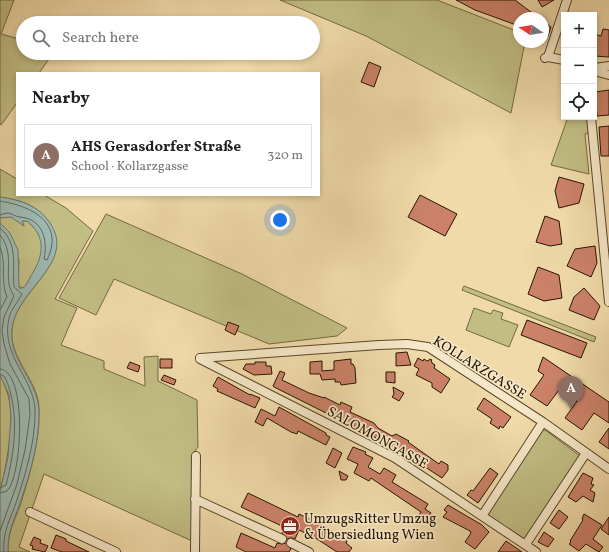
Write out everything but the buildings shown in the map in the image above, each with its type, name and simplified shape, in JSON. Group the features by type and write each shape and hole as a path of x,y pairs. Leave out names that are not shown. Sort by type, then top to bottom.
{"street":[{"path":"561,60 546,58 567,0"},
{"path":"597,68 609,66"},
{"path":"597,72 609,74"},
{"path":"591,120 609,302"},
{"name":"KOLLARZGASSE","path":"200,358 379,345 407,344 428,347 543,422 609,469"},
{"name":"SALOMONGASSE","path":"200,358 395,458 536,552"},
{"path":"482,516 543,422"},
{"path":"526,544 586,453"},
{"path":"195,552 196,456"},
{"path":"195,499 282,539"},
{"path":"30,512 116,552"},
{"path":"291,543 309,552"}],"shaded area":[{"path":"0,0 14,0 1,34 16,38 16,60 48,60 40,72 16,72 16,104 1,125"},
{"path":"280,0 437,0 513,30 513,48 524,48 511,113 366,36"},
{"path":"567,120 588,120 589,133 585,134 589,174 551,165"},
{"path":"0,169 16,178 16,196 46,196 66,208 93,231 55,299 77,308 61,345 104,361 104,369 145,386 144,357 158,356 158,381 197,400 198,447 192,455 192,541 44,474 19,547 30,552 8,552 10,534 20,506 33,460 39,425 39,402 34,388 14,347 12,329 16,315 23,302 50,264 55,251 56,237 49,223 40,212 28,204 0,197"},
{"path":"106,214 242,274 347,328 337,336 269,344 114,279 96,315 59,298"},
{"path":"8,216 14,218 24,226 22,221 27,221 38,233 41,240 42,246 40,260 23,288 18,286 19,260 0,223 0,218"},
{"path":"464,286 596,337 594,342 462,290"},
{"path":"474,308 491,314 493,310 503,313 501,319 518,325 509,347 466,330"},
{"path":"0,375 8,395 10,405 11,430 0,492"},
{"path":"541,430 545,430 580,456 524,540 486,514"}],"water":[{"path":"0,197 28,204 40,212 50,223 56,237 56,251 51,264 23,301 16,315 12,329 12,340 15,351 35,392 38,403 39,424 34,456 10,530 8,552 0,552 0,492 8,457 11,417 9,395 0,375 0,223 10,233 18,250 19,288 23,288 26,285 36,267 41,253 41,246 37,233 27,221 22,221 24,226 11,217 0,218"}],"place":[{"name":"AHS Gerasdorfer Straße","path":"571,409"},
{"name":"UmzugsRitter Umzug & Übersiedlung Wien","path":"290,526"}]}
